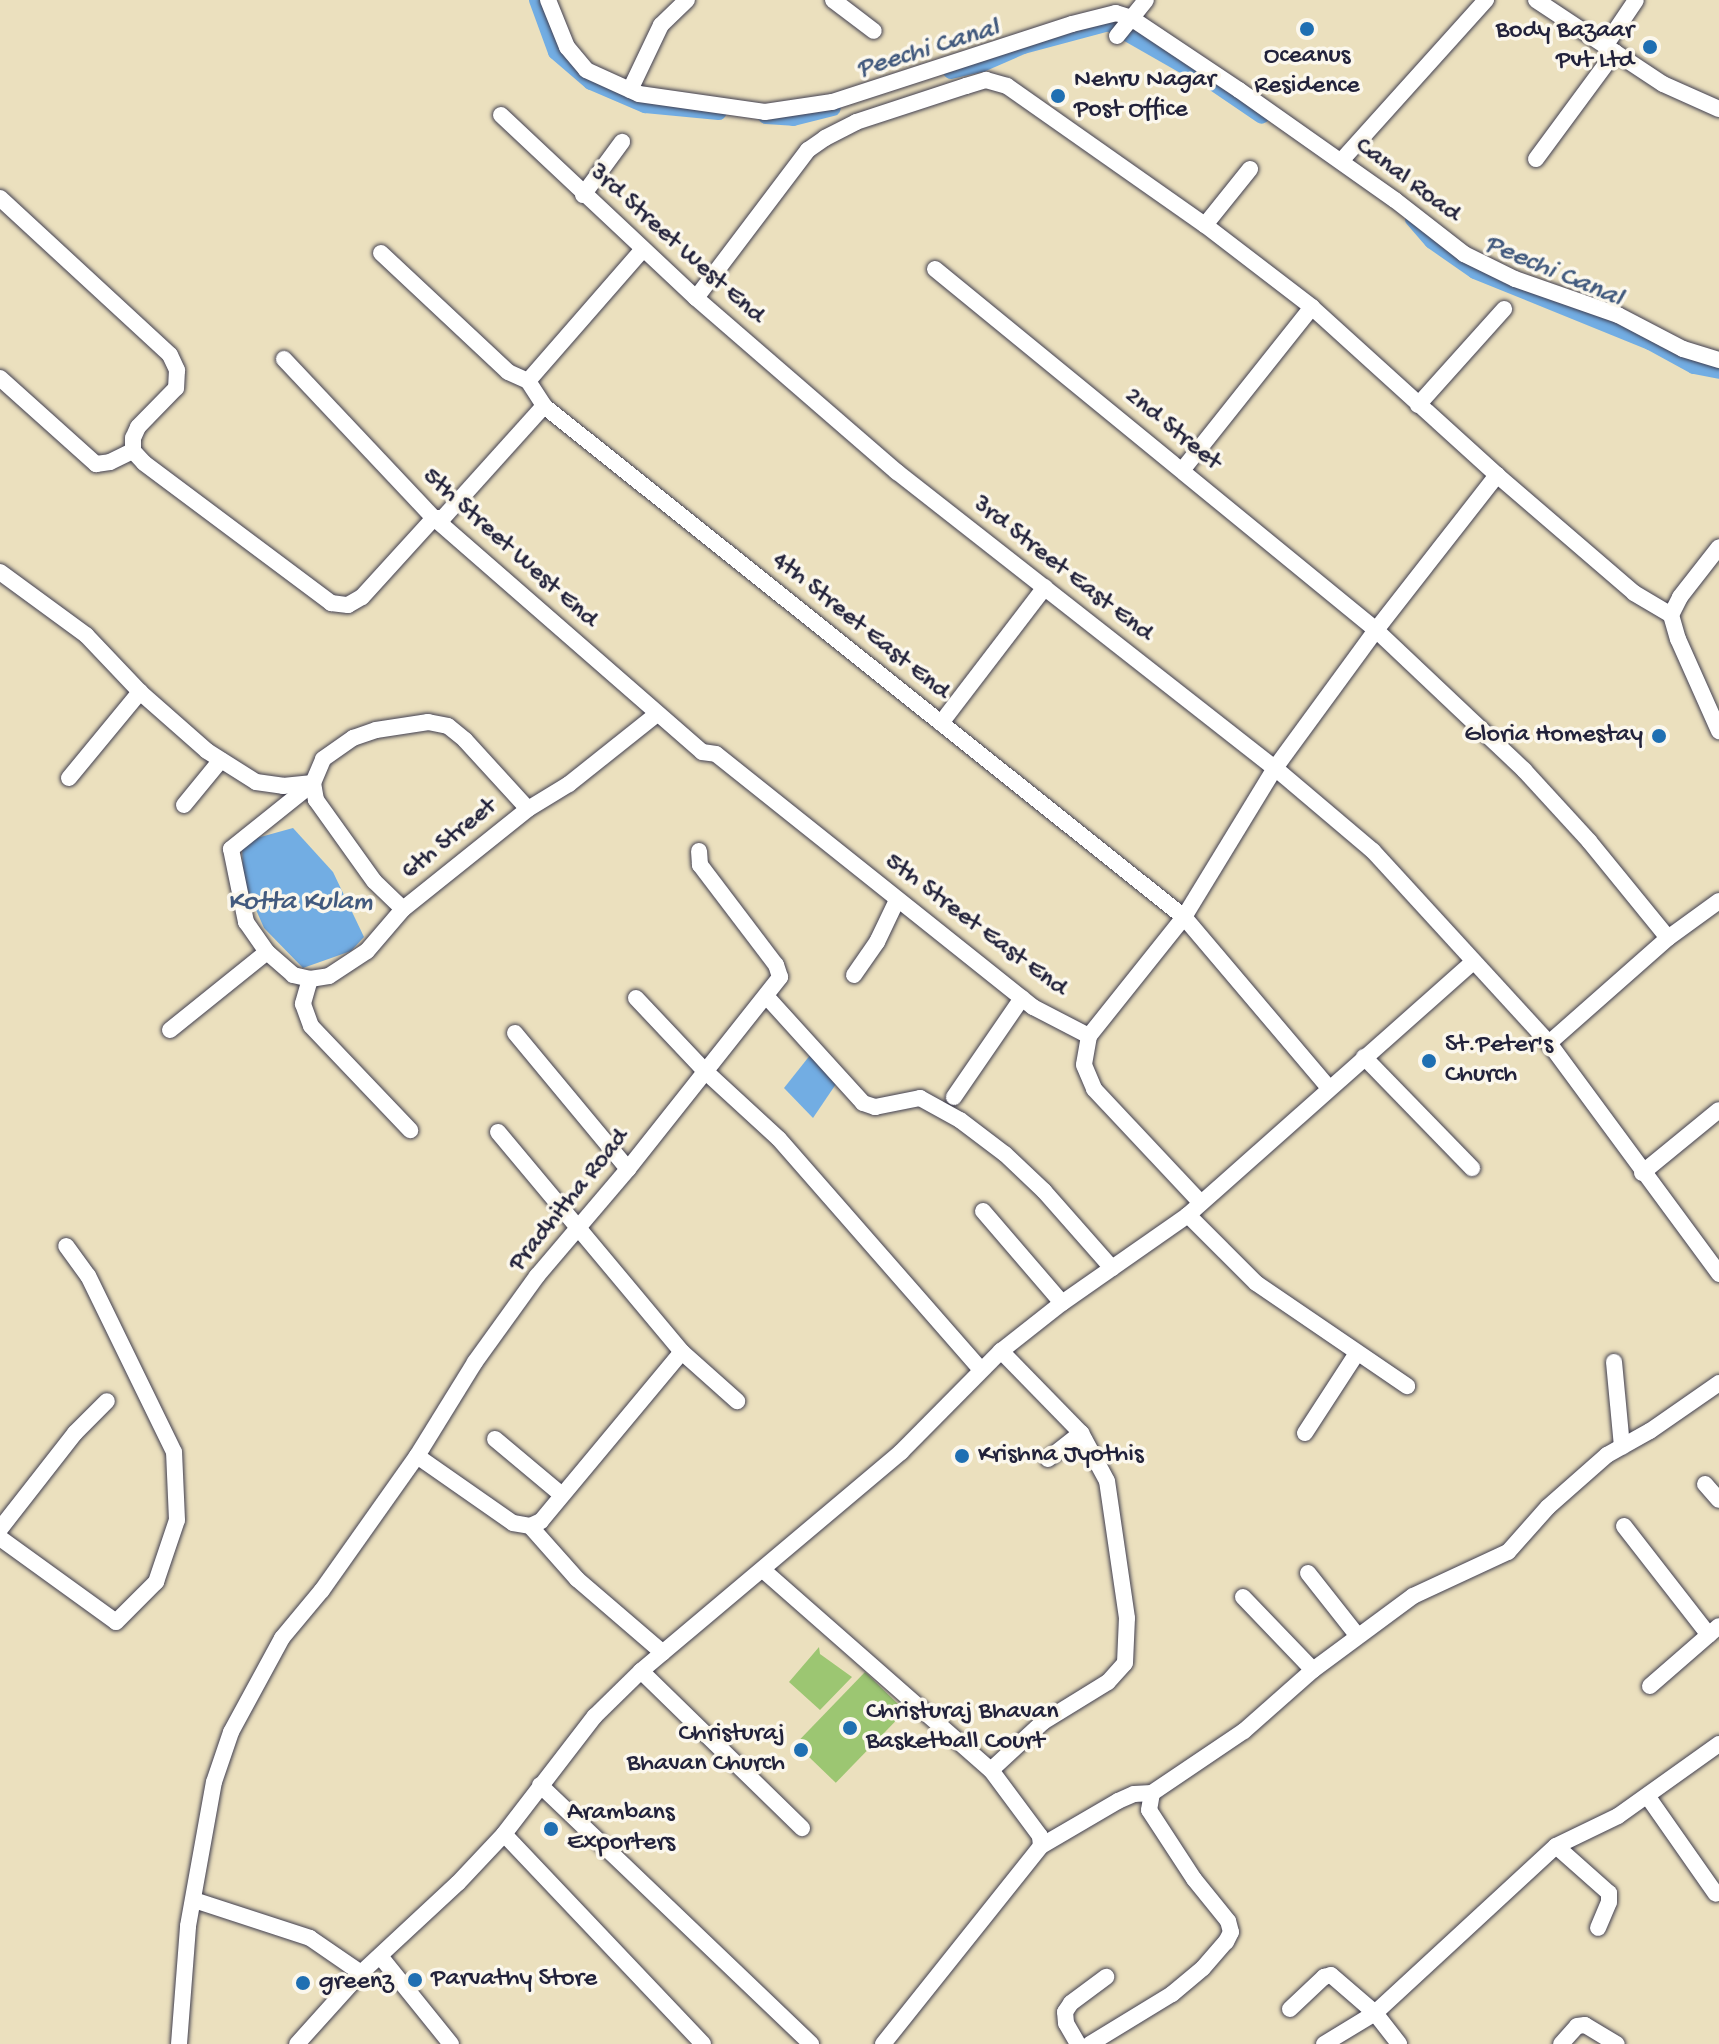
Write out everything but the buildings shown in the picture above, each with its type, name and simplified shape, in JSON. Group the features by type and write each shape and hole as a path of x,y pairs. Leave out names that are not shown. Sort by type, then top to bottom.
{"street":[{"path":"548,0 567,47 586,70 630,90 765,112 832,102 1099,15 1116,13 1125,26 1146,0"},
{"path":"630,90 661,25 687,0"},
{"path":"833,0 874,31"},
{"path":"1341,161 1486,0"},
{"path":"1536,0 1663,84 1719,109"},
{"path":"1536,159 1610,49 1636,0"},
{"name":"Canal Road","path":"1125,26 1341,161 1486,266 1618,315 1683,349 1719,360"},
{"path":"696,298 808,150 856,122 986,80 1007,86 1205,225 1312,307 1418,405 1634,593 1671,615"},
{"name":"3rd Street West End","path":"501,115 696,298 823,405"},
{"path":"583,195 622,142"},
{"path":"1205,225 1250,169"},
{"path":"0,198 170,355 177,370 176,388 138,427 133,438 133,451"},
{"path":"528,381 643,249"},
{"name":"4th Street East End","path":"381,253 508,372 528,381 544,406 1184,917 1329,1088"},
{"name":"2nd Street","path":"935,269 1376,630 1524,770 1589,841 1668,938"},
{"path":"1183,469 1312,307"},
{"path":"1418,405 1504,309"},
{"name":"5th Street West End","path":"284,359 434,518 702,752 716,754"},
{"path":"0,378 84,458 96,464 110,462 133,451"},
{"name":"3rd Street East End","path":"823,405 897,472 1275,768 1373,851 1549,1043 1719,1274"},
{"path":"133,451 331,603 348,605 362,597 434,518 443,518 544,406"},
{"path":"1201,1203 1094,1089 1084,1065 1089,1036 1184,917 1275,768 1376,630 1497,475"},
{"path":"1719,547 1680,597 1671,615 1678,639 1719,731"},
{"path":"0,572 86,635 140,692 221,760 256,782 283,786 313,783"},
{"path":"941,723 1045,587"},
{"path":"69,778 140,692"},
{"name":"6th Street","path":"528,809 465,740 448,726 428,722 353,738 323,759 313,783 316,800 374,881 403,909 528,809 569,784 657,714"},
{"name":"5th Street East End","path":"716,754 1022,998 1089,1036"},
{"path":"184,805 221,760"},
{"path":"313,783 231,849 246,922 267,952 293,975 310,979 329,976 367,951 403,909"},
{"name":"Pradhitha Road","path":"179,2044 194,1900 214,1782 231,1732 282,1638 322,1590 417,1456 475,1362 537,1276 628,1169 780,977 776,965 700,865 699,851"},
{"path":"854,975 877,942 897,900"},
{"path":"1549,1043 1668,938 1719,901"},
{"path":"170,1030 267,952"},
{"path":"297,2044 361,1973 504,1834 595,1716 641,1671 901,1452 1001,1351 1062,1303 1188,1215 1473,962"},
{"path":"310,979 303,1004 311,1026 410,1130"},
{"path":"767,997 863,1103 875,1107 920,1098 960,1120 1005,1154 1044,1191 1112,1268"},
{"path":"636,998 705,1071 779,1139 981,1370"},
{"path":"954,1097 1022,998"},
{"path":"515,1033 628,1169"},
{"path":"1364,1057 1472,1168"},
{"path":"1642,1173 1719,1110"},
{"path":"498,1132 682,1352 737,1401"},
{"path":"983,1211 1062,1303"},
{"path":"1188,1215 1256,1283 1407,1386"},
{"path":"0,1538 116,1622 156,1582 177,1520 174,1452 88,1276 66,1246"},
{"path":"991,1770 1043,1722 1108,1682 1125,1663 1127,1618 1107,1481 1081,1433 1001,1351"},
{"path":"417,1456 513,1523 530,1526 541,1521 682,1352"},
{"path":"1305,1433 1357,1353"},
{"path":"1614,1362 1622,1447"},
{"path":"883,2044 1041,1846 1118,1801 1134,1794 1152,1793 1244,1731 1313,1670 1413,1596 1508,1552 1548,1507 1607,1455 1719,1383"},
{"path":"0,1529 75,1433 107,1401"},
{"path":"1048,1459 1081,1433"},
{"path":"495,1439 562,1495"},
{"path":"1705,1484 1719,1500"},
{"path":"530,1526 577,1579 663,1653"},
{"path":"1624,1526 1714,1630 1650,1686"},
{"path":"763,1570 991,1770 1040,1836 1041,1846"},
{"path":"1308,1573 1357,1635"},
{"path":"1243,1597 1313,1670"},
{"path":"641,1671 802,1828"},
{"path":"1324,2044 1375,2013 1428,1968 1556,1846 1618,1816 1719,1744"},
{"path":"540,1785 811,2044"},
{"path":"1090,2044 1172,1994 1211,1959 1231,1932 1228,1921 1194,1879 1149,1810 1152,1793"},
{"path":"1648,1797 1716,1894"},
{"path":"504,1834 703,2044"},
{"path":"1556,1846 1609,1893 1609,1902 1598,1928"},
{"path":"194,1900 310,1938 361,1973"},
{"path":"380,1956 451,2044"},
{"path":"1290,2009 1324,1977 1331,1975 1375,2013 1399,2044"},
{"path":"1078,2044 1066,2023 1065,2012 1071,2003 1106,1977"},
{"path":"1561,2044 1577,2026 1585,2025 1617,2044"}],"green space":[{"path":"819,1647 820,1654 852,1677 820,1710 789,1682"},
{"name":"Christuraj Bhavan Basketball Court","path":"865,1672 905,1711 836,1783 796,1744"}],"water":[{"name":"Kotta Kulam","path":"293,828 333,872 364,937 351,951 303,968 264,928 243,880 242,842"},
{"path":"811,1054 836,1084 813,1118 784,1088"}],"waterway":[{"name":"Peechi Canal","path":"537,0 556,52 591,82 645,105 719,112"},
{"name":"Peechi Canal","path":"951,71 982,64 1023,46 1109,23 1212,82 1262,116"},
{"name":"Peechi Canal","path":"766,116 793,118 833,108"},
{"name":"Peechi Canal","path":"1413,219 1432,241 1475,271 1650,342 1694,366 1719,371"}],"place":[{"name":"Oceanus Residence","path":"1307,29"},
{"name":"Body Bazaar Pvt Ltd","path":"1650,47"},
{"name":"Nehru Nagar Post Office","path":"1058,96"},
{"name":"Gloria Homestay","path":"1659,736"},
{"name":"St.Peter's Church","path":"1429,1061"},
{"name":"Krishna Jyothis","path":"962,1456"},
{"name":"Christuraj Bhavan Basketball Court","path":"850,1728"},
{"name":"Christuraj Bhavan Church","path":"801,1750"},
{"name":"Arambans Exporters","path":"551,1829"},
{"name":"Parvathy Store","path":"415,1980"},
{"name":"greenz","path":"303,1983"}]}
